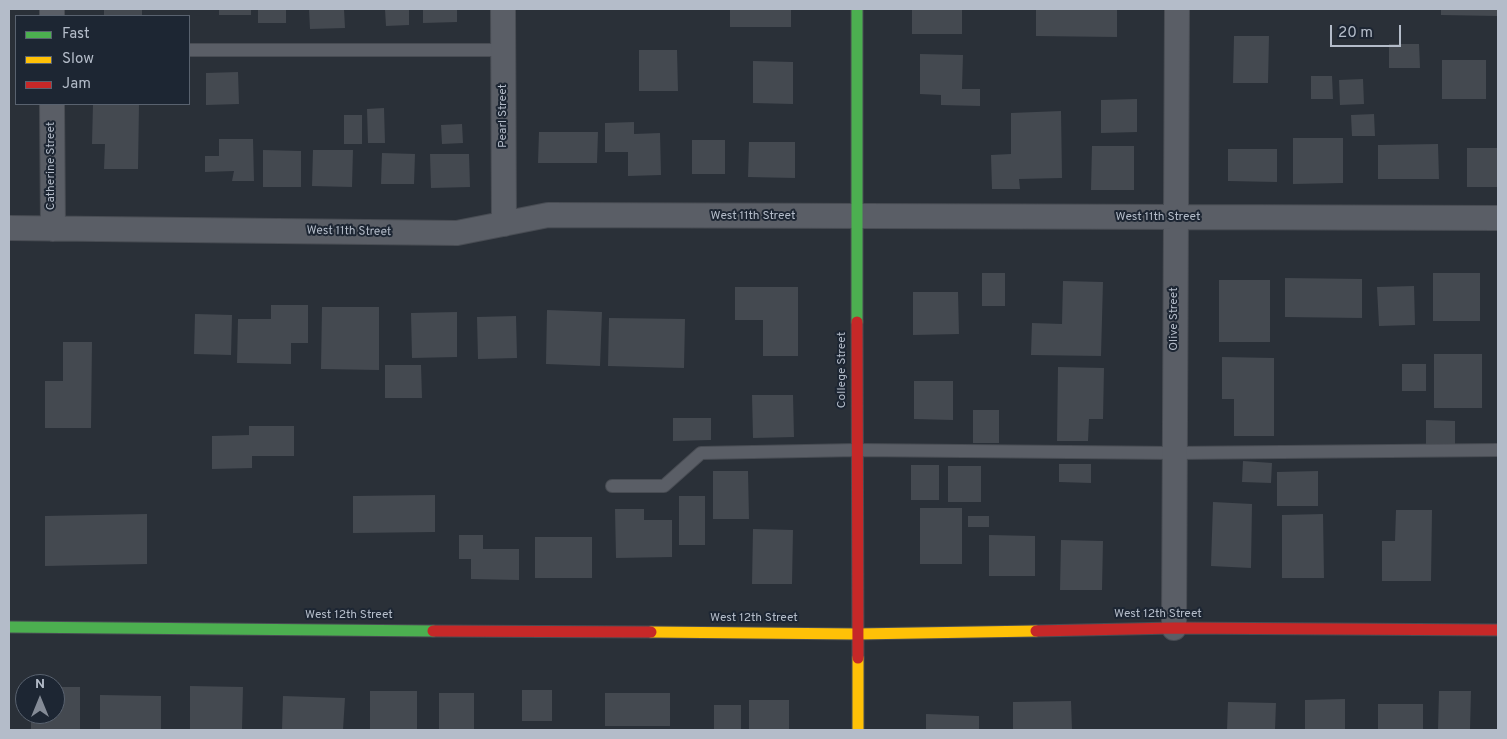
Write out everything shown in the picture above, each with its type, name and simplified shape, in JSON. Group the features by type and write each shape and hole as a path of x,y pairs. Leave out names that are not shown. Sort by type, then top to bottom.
{"main road":[{"name":"College Street","path":"856,9 858,730"},
{"name":"West 12th Street","path":"9,627 857,634 1174,628 1498,630"}],"street":[{"name":"Pearl Street","path":"503,9 504,224"},
{"name":"Olive Street","path":"1174,628 1177,9"},
{"name":"Catherine Street","path":"52,105 52,229"},
{"name":"West 11th Street","path":"9,228 456,233 548,215 857,218 1498,218"}],"lane":[{"path":"190,50 504,50"},
{"path":"612,486 664,486 701,453 857,450 1174,453 1498,450"}],"building":[{"path":"104,9 142,9 142,15 104,15"},
{"path":"219,9 251,9 251,15 219,15"},
{"path":"258,9 286,9 286,23 258,23"},
{"path":"309,9 344,9 345,28 310,29"},
{"path":"385,9 409,9 409,25 386,26"},
{"path":"423,9 457,9 457,22 423,23"},
{"path":"730,9 791,9 791,27 730,27"},
{"path":"912,9 962,9 962,34 912,34"},
{"path":"1036,9 1117,9 1117,37 1036,36"},
{"path":"1441,9 1497,9 1497,16 1441,15"},
{"path":"1234,36 1269,36 1268,83 1233,83"},
{"path":"1389,44 1419,44 1420,68 1389,68"},
{"path":"639,50 677,50 678,91 639,91"},
{"path":"920,54 963,55 962,89 980,89 980,106 941,105 941,95 920,94"},
{"path":"1442,60 1486,60 1486,99 1442,99"},
{"path":"753,61 793,62 793,104 753,103"},
{"path":"238,72 239,104 206,105 206,73"},
{"path":"1311,76 1332,76 1333,99 1311,99"},
{"path":"1363,79 1364,104 1340,105 1339,80"},
{"path":"1137,99 1137,132 1101,133 1101,100"},
{"path":"93,105 139,105 138,169 104,169 105,144 92,144"},
{"path":"384,108 385,143 368,143 367,109"},
{"path":"1061,111 1062,178 1019,179 1020,189 992,189 991,155 1011,154 1011,113"},
{"path":"1374,114 1375,136 1352,136 1351,115"},
{"path":"344,115 362,115 362,144 344,144"},
{"path":"634,122 634,134 660,133 661,175 628,176 628,152 605,152 605,123"},
{"path":"462,124 463,143 442,144 441,125"},
{"path":"539,132 598,132 597,163 538,163"},
{"path":"1293,138 1343,138 1343,183 1293,184"},
{"path":"219,139 253,139 254,181 232,181 234,171 205,172 205,156 219,156"},
{"path":"692,140 725,140 725,174 692,174"},
{"path":"749,142 795,142 795,178 748,177"},
{"path":"1438,144 1439,179 1378,179 1378,145"},
{"path":"1092,146 1134,146 1134,190 1091,190"},
{"path":"1467,148 1498,148 1498,187 1467,187"},
{"path":"1228,149 1277,149 1277,182 1228,181"},
{"path":"263,150 301,151 301,187 263,187"},
{"path":"313,150 353,150 352,187 312,186"},
{"path":"382,153 415,154 414,184 381,184"},
{"path":"430,154 469,154 470,187 431,188"},
{"path":"982,273 1005,273 1005,306 982,306"},
{"path":"1433,273 1480,273 1480,321 1433,321"},
{"path":"1285,278 1362,279 1362,318 1285,317"},
{"path":"1219,280 1270,280 1270,342 1219,342"},
{"path":"1063,281 1103,282 1101,356 1031,355 1032,323 1062,324"},
{"path":"1414,286 1415,325 1379,326 1377,287"},
{"path":"735,287 798,287 798,356 763,356 763,320 735,320"},
{"path":"913,292 958,292 959,334 913,335"},
{"path":"271,305 308,305 308,343 291,343 291,364 237,363 238,319 271,319"},
{"path":"322,307 379,307 379,370 321,369"},
{"path":"547,310 602,312 600,366 546,364"},
{"path":"457,312 457,357 412,358 411,313"},
{"path":"195,314 232,315 231,355 194,354"},
{"path":"516,316 517,358 478,359 477,317"},
{"path":"609,318 685,319 684,368 608,366"},
{"path":"63,342 92,342 91,428 45,428 45,381 63,381"},
{"path":"1434,354 1482,354 1482,408 1434,408"},
{"path":"1222,357 1274,358 1274,436 1234,436 1234,399 1222,399"},
{"path":"1402,364 1426,364 1426,391 1402,391"},
{"path":"385,365 421,365 422,398 385,398"},
{"path":"1058,367 1104,368 1103,419 1089,419 1088,441 1057,441"},
{"path":"914,381 953,381 953,420 914,419"},
{"path":"752,395 793,395 794,437 753,438"},
{"path":"973,410 999,410 999,443 973,443"},
{"path":"673,418 711,418 711,440 673,441"},
{"path":"1426,420 1455,421 1455,445 1426,444"},
{"path":"249,426 294,426 294,456 252,456 252,468 212,469 212,436 249,435"},
{"path":"1243,461 1272,463 1271,483 1242,482"},
{"path":"1059,464 1091,464 1091,483 1059,482"},
{"path":"911,465 939,465 939,500 911,500"},
{"path":"948,466 981,466 981,502 948,502"},
{"path":"713,471 748,471 749,519 713,519"},
{"path":"1318,471 1318,506 1277,506 1277,472"},
{"path":"435,495 435,532 353,533 353,496"},
{"path":"679,496 705,496 705,545 679,545"},
{"path":"1213,502 1252,504 1251,568 1211,566"},
{"path":"920,508 962,508 962,564 920,564"},
{"path":"615,509 644,509 644,520 672,520 672,557 616,558"},
{"path":"1396,510 1432,510 1431,581 1382,581 1382,541 1395,541"},
{"path":"147,514 147,564 45,566 45,516"},
{"path":"1323,514 1324,578 1282,578 1282,515"},
{"path":"968,516 989,516 989,527 968,527"},
{"path":"753,529 793,530 792,584 752,584"},
{"path":"459,535 483,535 483,549 519,549 519,580 471,579 471,559 459,559"},
{"path":"989,535 1035,536 1035,576 989,576"},
{"path":"535,537 592,537 592,578 535,578"},
{"path":"1061,540 1103,541 1102,590 1060,590"},
{"path":"190,686 243,687 242,730 190,730"},
{"path":"65,687 80,687 80,730 31,730 31,724 65,724"},
{"path":"522,690 552,690 552,721 522,721"},
{"path":"370,691 417,691 417,730 370,730"},
{"path":"1439,691 1471,691 1470,730 1438,730"},
{"path":"439,693 474,693 474,730 439,730"},
{"path":"605,693 670,693 670,726 605,726"},
{"path":"100,695 161,696 161,730 100,730"},
{"path":"283,696 345,698 343,730 282,730"},
{"path":"1345,699 1345,730 1305,730 1305,700"},
{"path":"749,700 789,700 789,730 749,730"},
{"path":"1071,701 1072,730 1013,730 1013,702"},
{"path":"1228,702 1276,703 1275,730 1227,730"},
{"path":"1378,704 1423,704 1423,730 1378,730"},
{"path":"714,705 741,705 741,730 714,730"},
{"path":"926,714 979,716 979,730 926,730"}],"traffic: fast":[{"path":"857,9 857,322"},
{"path":"9,627 433,631"}],"traffic: slow":[{"path":"651,632 857,634 1036,631"},
{"path":"858,658 858,730"}],"traffic: jam":[{"path":"857,322 858,658"},
{"path":"1036,631 1174,628 1498,630"},
{"path":"433,631 651,632"}]}
